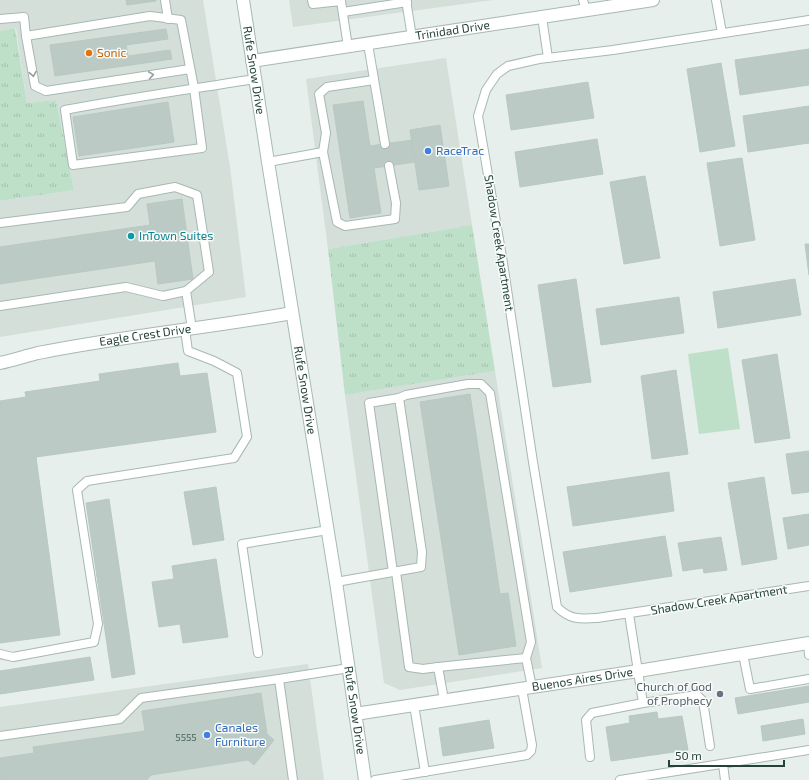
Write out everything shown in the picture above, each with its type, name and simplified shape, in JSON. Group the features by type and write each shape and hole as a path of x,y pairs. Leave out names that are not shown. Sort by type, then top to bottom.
{"street":[{"name":"Rufe Snow Drive","path":"243,0 328,530 365,780"},
{"name":"Trinidad Drive","path":"252,61 542,17 585,5 653,0"},
{"name":"Eagle Crest Drive","path":"0,363 60,349 292,313"},
{"name":"Buenos Aires Drive","path":"355,714 743,654 809,647"}],"lane":[{"path":"165,0 168,19"},
{"path":"312,0 313,4 341,0 348,47"},
{"path":"716,0 722,33"},
{"path":"343,12 406,1 412,37"},
{"path":"26,36 150,16 181,20 194,88 202,148 73,165 65,110 102,103 194,88 255,79"},
{"path":"0,19 24,17 35,86 46,91 190,69"},
{"path":"542,17 548,58"},
{"name":"Shadow Creek Apartment","path":"809,20 613,50 548,58 508,66 497,74 486,90 478,116 503,263 533,462 557,607 564,614 579,619 597,618 809,586"},
{"path":"368,44 385,144"},
{"path":"374,80 327,87 319,94 326,133 324,152 337,222 345,226 395,219 396,203 389,166"},
{"path":"268,162 324,152"},
{"path":"0,223 127,207 138,194 175,187 197,195 209,272 186,291 163,296 126,287 0,306"},
{"path":"0,654 13,657 94,642 98,624 77,490 87,481 234,458 247,437 237,373 188,350 186,291"},
{"path":"375,780 527,755 531,751 532,745 526,658 531,642 490,393 480,384 468,384 369,403 409,668 423,669 526,658"},
{"path":"336,582 421,567 422,552 399,398"},
{"path":"258,653 242,544 328,530"},
{"path":"629,614 643,703"},
{"path":"743,654 750,689 809,679"},
{"path":"438,667 444,700"},
{"path":"0,736 120,719 141,698 349,668"},
{"path":"279,679 293,780"},
{"path":"590,757 586,720 592,713 696,695 703,701 710,746"},
{"path":"414,705 425,772"},
{"path":"623,780 809,750"},
{"path":"723,764 725,780"}],"shaded area":[{"path":"0,0 203,0 230,167 246,297 0,337 0,201 74,190 56,100 27,103 16,28 0,31"},
{"path":"289,0 493,0 293,27"},
{"path":"446,58 472,225 328,249 306,79"},
{"path":"495,371 542,668 400,690 384,683 345,395"},
{"path":"308,664 324,780 0,780 0,707"}],"green space":[{"path":"15,28 27,103 56,100 74,190 0,201 0,31"},
{"path":"472,225 495,371 345,395 328,249"},
{"path":"728,348 740,429 699,434 688,354"}],"building":[{"path":"126,0 156,0 156,1 127,5"},
{"name":"Sonic","path":"166,29 168,39 126,45 128,56 170,50 172,59 55,76 50,45"},
{"path":"809,49 809,85 740,95 735,60"},
{"path":"721,63 735,146 700,152 687,69"},
{"path":"588,82 594,118 511,130 506,95"},
{"name":"RaceTrac","path":"363,101 370,146 412,140 415,162 374,168 381,213 350,218 333,105"},
{"path":"168,102 174,142 79,156 73,117"},
{"path":"809,106 809,143 748,152 743,116"},
{"name":"RaceTrac","path":"440,125 449,186 419,190 410,130"},
{"path":"597,139 603,174 520,187 515,152"},
{"path":"742,158 755,240 720,246 707,163"},
{"path":"645,176 660,258 624,264 610,182"},
{"name":"InTown Suites","path":"182,199 193,279 158,284 155,261 0,284 0,247 150,225 147,204"},
{"path":"805,244 809,244 809,275"},
{"path":"576,279 591,382 553,387 538,285"},
{"path":"795,279 801,315 718,328 713,292"},
{"path":"679,297 684,333 601,345 596,309"},
{"path":"777,354 790,438 755,443 742,360"},
{"path":"178,363 180,376 207,373 216,432 36,457 60,635 0,643 0,401 26,397 25,392 100,381 99,374"},
{"path":"676,370 688,454 652,459 641,376"},
{"path":"470,394 500,594 508,593 516,646 459,655 420,402"},
{"path":"809,451 809,492 792,494 786,454"},
{"path":"669,472 674,511 573,526 567,487"},
{"path":"764,477 777,559 742,565 728,483"},
{"path":"216,487 224,540 193,545 184,492"},
{"path":"109,499 135,674 112,678 86,503"},
{"path":"809,514 809,545 788,549 783,518"},
{"path":"665,536 672,576 570,592 563,552"},
{"path":"721,537 727,570 704,573 703,568 683,571 678,543"},
{"path":"216,559 228,637 183,643 180,624 159,627 152,582 174,579 172,566"},
{"path":"90,657 94,680 0,694 0,671"},
{"path":"809,686 809,702 738,714 735,698"},
{"path":"261,693 267,734 274,740 254,765 248,760 151,775 147,780 0,780 0,758 34,753 33,747 145,731 142,711"},
{"path":"657,712 658,719 682,716 688,750 611,761 606,727 630,723 629,716"},
{"path":"803,719 805,734 763,741 761,726"},
{"path":"489,720 494,748 443,756 439,728"}],"place":[{"name":"Sonic","path":"89,53"},
{"name":"RaceTrac","path":"428,151"},
{"name":"InTown Suites","path":"131,236"},
{"name":"Church of God of Prophecy","path":"720,694"},
{"name":"Canales Furniture","path":"207,735"}]}
